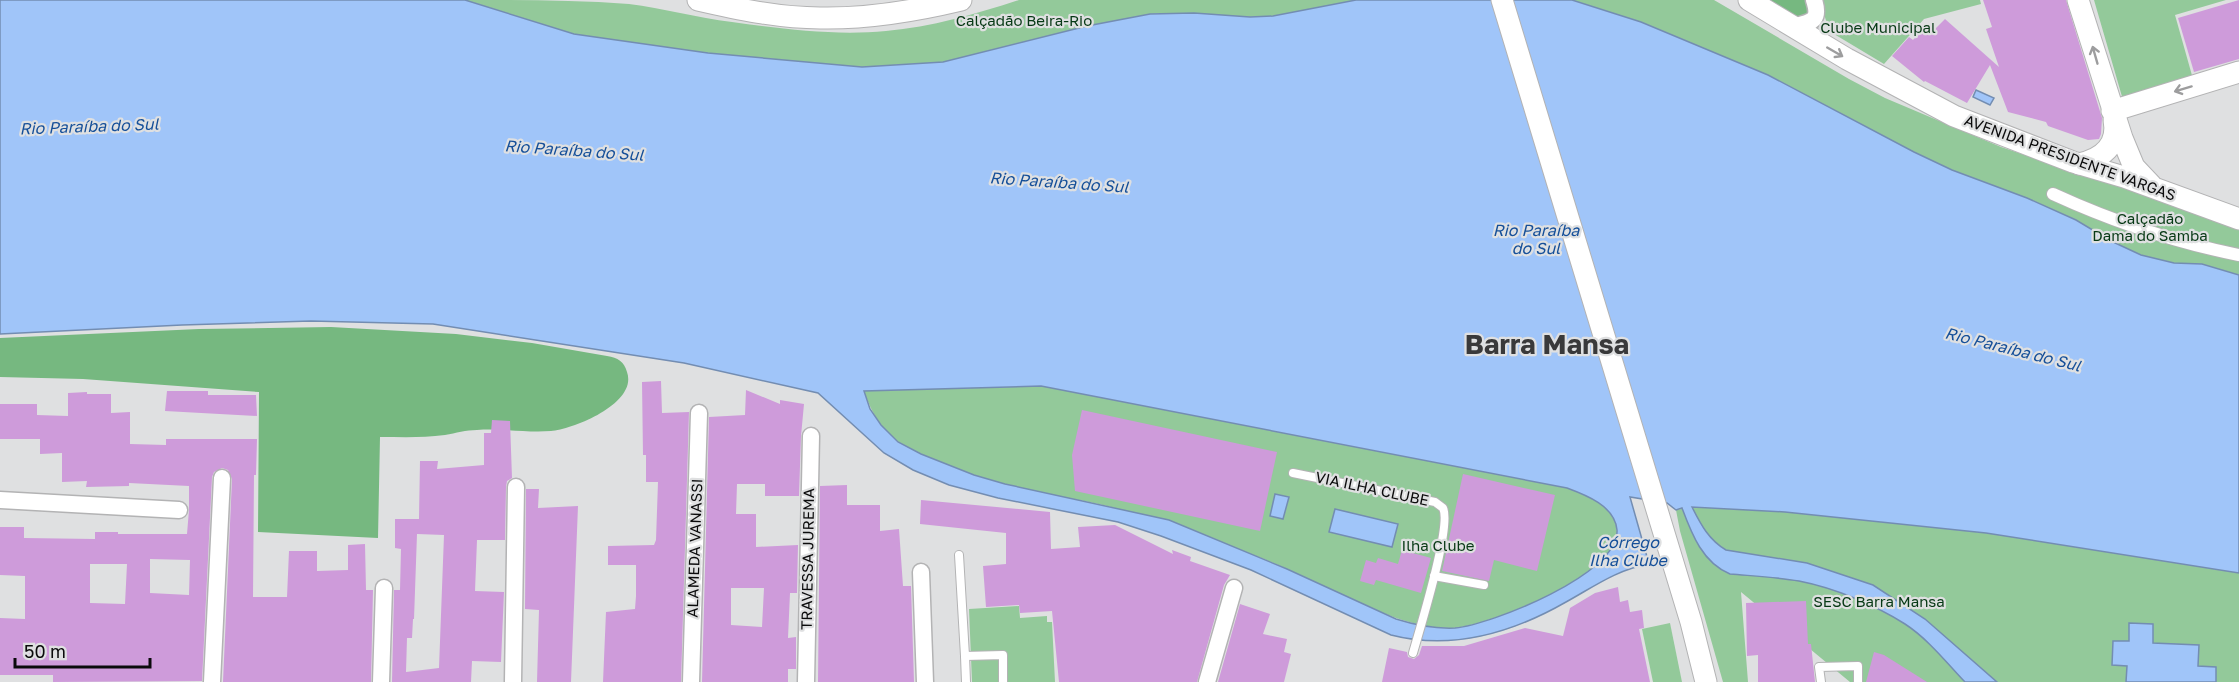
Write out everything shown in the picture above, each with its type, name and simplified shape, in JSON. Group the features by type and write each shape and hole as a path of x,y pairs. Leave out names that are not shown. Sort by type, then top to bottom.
{"street":[{"path":"698,0 818,18 961,0"},
{"path":"1502,0 1691,622 1705,679"},
{"name":"AVENIDA PRESIDENTE VARGAS","path":"1749,0 1916,98 1954,116 2079,164 2153,187 2239,219"},
{"path":"1792,27 1806,24 1816,17 1818,13 1814,0"},
{"path":"2078,0 2112,111 2134,166 2153,187"},
{"path":"2112,111 2239,72"},
{"path":"2079,164 2099,157 2112,144 2115,131 2112,111"},
{"path":"2053,194 2095,213 2190,245 2239,255"},
{"name":"ALAMEDA VANASSI","path":"692,682 699,413"},
{"name":"TRAVESSA JUREMA","path":"806,682 811,436"},
{"path":"212,682 222,478"},
{"path":"513,682 516,487"},
{"path":"0,500 179,510"},
{"path":"921,572 925,682"},
{"path":"381,682 384,588"},
{"path":"1207,682 1234,588"}],"lane":[{"name":"VIA ILHA CLUBE","path":"1293,473 1440,504 1445,511 1446,517 1434,576 1413,653"},
{"path":"959,555 966,682"},
{"path":"1434,576 1484,585"},
{"path":"965,657 1003,655 1004,682"},
{"path":"1821,682 1820,667 1858,666 1858,682"}],"green space":[{"name":"Calçadão Beira-Rio","path":"465,0 629,4 751,25 848,33 886,31 937,23 1019,0 1356,0 1273,16 1150,14 1087,26 943,62 862,67 713,54 574,34"},
{"name":"Calçadão Dama do Samba","path":"1572,0 1714,0 1885,98 2001,147 2239,227 2239,275 2202,264 2174,263 2141,255 2111,241 2076,220 2027,198 1952,170 1914,152 1768,75 1641,22"},
{"path":"1770,0 1808,0 1810,14 1799,18"},
{"name":"Clube Municipal","path":"1820,0 1980,0 1981,4 1924,19 1884,64 1829,31"},
{"path":"2094,0 2226,0 2175,15 2193,79 2123,100"},
{"path":"331,327 456,334 532,343 607,356 617,359 626,368 628,383 623,394 614,404 588,420 561,429 551,431 469,430 429,437 380,437 378,538 258,532 259,392 83,379 0,377 0,338 199,329"},
{"name":"Ilha Clube","path":"1041,386 1567,488 1591,498 1605,508 1615,522 1617,531 1612,547 1597,564 1549,595 1521,608 1470,625 1453,628 1420,625 1373,609 1274,563 1223,544 1115,508 1005,485 939,463 908,448 886,431 875,416 864,391"},
{"name":"SESC Barra Mansa","path":"1692,507 1785,512 1986,533 2239,573 2239,682 1850,682 1741,592 1748,682 1723,682 1676,510"},
{"path":"1019,606 1020,618 1047,616 1047,622 1052,622 1055,682 972,682 969,609"},
{"path":"1670,623 1682,682 1653,682 1642,629"}],"water":[{"name":"Rio Paraíba do Sul","path":"0,0 465,0 574,34 708,53 862,67 943,62 1087,26 1150,14 1273,16 1356,0 1572,0 1641,22 1768,75 1914,152 1952,170 2027,198 2076,220 2111,241 2141,255 2174,263 2202,264 2239,275 2239,573 1986,533 1785,512 1692,507 1710,537 1726,550 1807,563 1873,585 1925,619 1997,682 1965,682 1921,637 1893,617 1854,598 1813,584 1782,578 1730,574 1713,563 1700,547 1682,508 1676,510 1667,503 1630,497 1649,564 1616,574 1546,613 1503,630 1459,640 1414,639 1391,635 1251,570 1161,536 1118,522 998,498 949,485 913,470 884,453 818,393 684,363 433,324 311,321 0,334","holes":["1041,386 1567,488 1598,503 1611,514 1615,522 1617,530 1612,547 1598,563 1576,580 1496,618 1455,628 1417,625 1396,619 1287,569 1169,520 1005,484 974,475 921,454 898,442 881,425 870,409 864,391"]},
{"path":"1976,90 1994,98 1990,105 1973,97"},
{"path":"1275,494 1289,497 1283,519 1270,516"},
{"path":"1335,509 1398,524 1392,547 1329,532"},
{"path":"2129,623 2153,624 2153,643 2199,645 2198,666 2216,667 2216,682 2126,682 2127,666 2112,665 2113,641 2129,641"}],"building":[{"path":"1983,0 2066,0 2102,118 2099,139 2088,140 2048,126 2046,122 2008,112 1990,65 1967,103 1924,82 1892,56 1909,37 1913,40 1924,27 1931,33 1945,19 1999,67 1986,29 1992,27"},
{"path":"2239,0 2239,59 2194,72 2178,18"},
{"path":"661,381 662,413 689,412 681,682 603,682 606,612 635,609 636,596 636,565 608,565 608,546 654,545 656,540 658,482 646,482 646,455 643,455 642,382"},
{"path":"746,390 780,404 780,400 804,404 799,496 765,496 765,484 737,484 736,514 756,514 756,547 798,545 797,593 790,593 788,638 796,637 796,669 788,669 788,682 702,682 709,417 745,415","holes":["731,588 764,588 762,627 731,625"]},
{"path":"167,391 208,391 208,395 256,395 257,416 165,411"},
{"path":"68,393 111,394 111,413 130,412 130,444 166,445 166,439 257,439 256,475 254,475 253,597 287,597 289,551 317,551 317,571 348,570 348,545 365,544 366,590 373,590 371,682 223,682 232,479 228,470 222,468 214,472 212,477 202,681 53,682 53,675 0,675 0,618 25,619 25,576 0,575 0,527 24,527 24,538 95,539 95,532 187,534 189,486 129,483 129,486 86,487 87,481 62,482 62,453 40,454 40,439 0,439 0,404 37,404 37,415 68,416","holes":["150,559 190,560 189,595 150,593","90,564 127,564 125,604 90,603"]},
{"path":"1082,410 1277,452 1260,531 1075,491 1072,455"},
{"path":"492,420 510,421 512,478 507,481 506,487 505,540 477,540 475,591 504,592 501,662 472,661 471,682 392,682 394,590 400,590 401,549 395,548 395,519 419,519 420,461 438,461 437,469 484,465 484,433 491,433","holes":["417,534 444,535 439,668 406,672 407,638 412,638 414,619"]},
{"path":"1463,474 1555,495 1537,571 1494,560 1489,581 1442,571"},
{"path":"847,485 847,505 880,505 880,531 899,529 903,586 911,586 914,682 818,682 820,486"},
{"path":"526,489 539,489 538,508 578,506 571,682 537,682 539,610 525,609"},
{"path":"921,500 1050,512 1051,549 1080,547 1078,527 1115,525 1173,554 1172,550 1191,557 1190,561 1230,575 1224,585 1197,682 1059,682 1052,611 1020,613 1019,605 986,607 983,566 1006,564 1006,533 920,524"},
{"path":"1402,550 1431,558 1421,593 1376,580 1374,585 1360,581 1366,560 1376,563 1378,558 1398,564"},
{"path":"1618,587 1620,602 1628,600 1630,612 1642,610 1644,628 1639,629 1650,682 1382,682 1389,648 1407,652 1408,657 1414,659 1419,655 1422,646 1464,646 1525,628 1563,636 1570,608 1595,593"},
{"path":"1806,601 1808,644 1811,644 1815,682 1758,682 1758,655 1747,656 1746,603"},
{"path":"1240,604 1270,614 1263,634 1287,639 1284,652 1291,654 1284,682 1218,682"},
{"path":"1874,652 1884,655 1927,682 1866,682"}],"district":[{"name":"Barra Mansa","path":"1547,345"}],"water label":[{"name":"Córrego Ilha Clube","path":"1628,551"}]}
